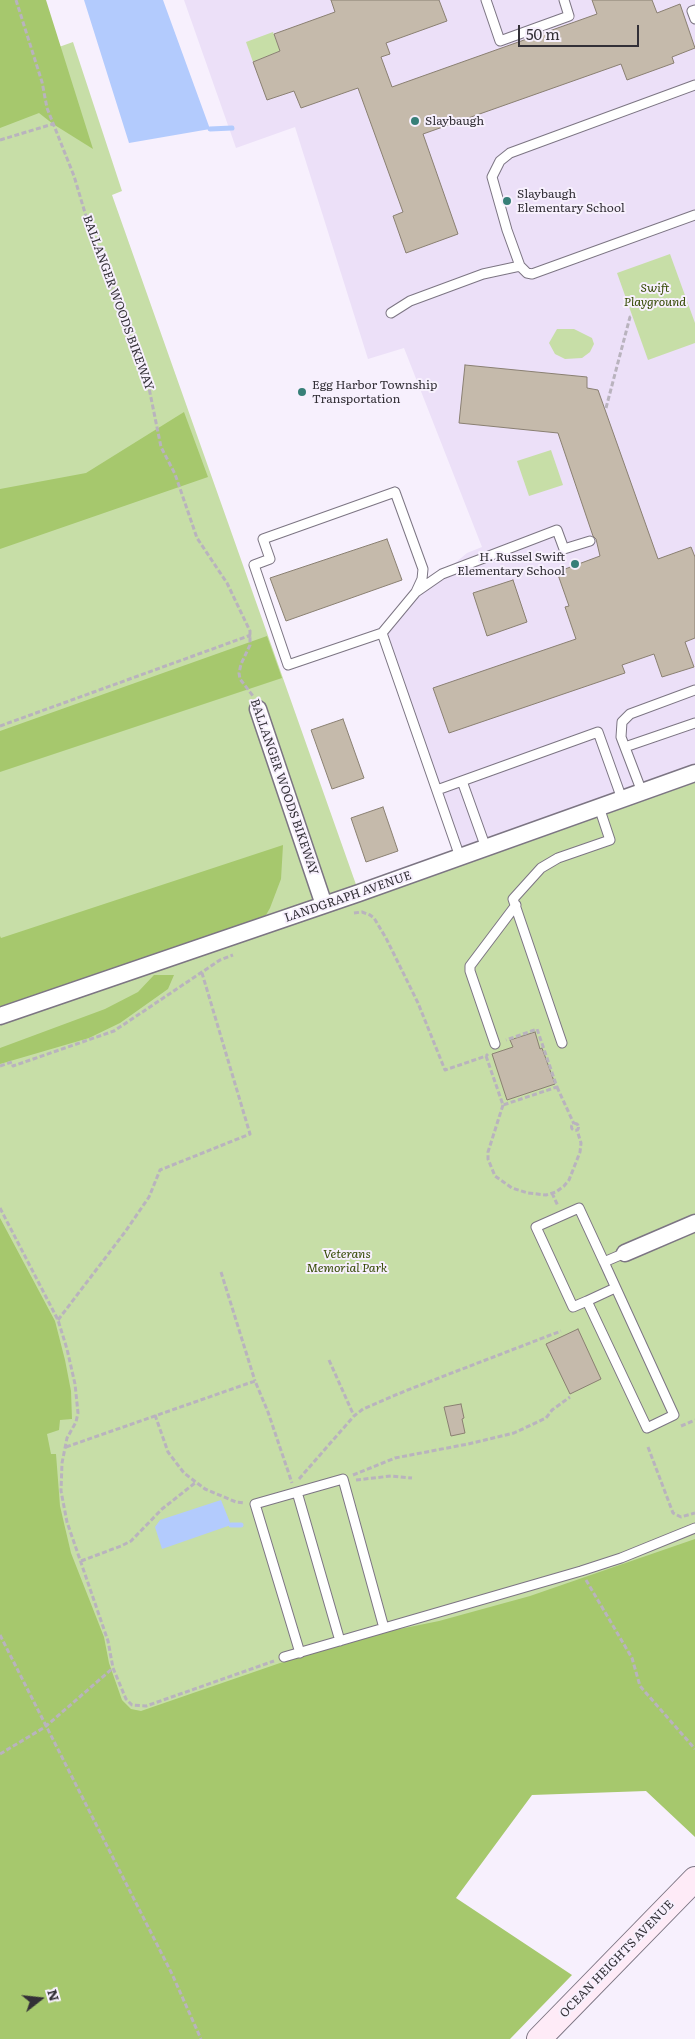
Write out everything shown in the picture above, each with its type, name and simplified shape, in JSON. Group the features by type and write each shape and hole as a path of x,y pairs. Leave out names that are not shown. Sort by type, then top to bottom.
{"main road":[{"name":"OCEAN HEIGHTS AVENUE","path":"539,2039 695,1879"}],"street":[{"name":"BALLANGER WOODS BIKEWAY","path":"258,709 324,905"},
{"name":"LANDGRAPH AVENUE","path":"0,1016 324,905 695,773"},
{"path":"625,1253 695,1223"}],"lane":[{"path":"486,0 500,41 569,16 564,0"},
{"path":"695,10 692,12 695,19"},
{"path":"695,84 504,157 493,172 493,186 520,266 523,271 532,274 695,215"},
{"path":"391,313 410,301 483,274 520,266"},
{"path":"395,492 423,569 422,580 416,592 382,633 288,665 254,565 270,559 263,539 395,492"},
{"path":"416,592 442,574 557,530 564,550 590,541"},
{"path":"382,633 460,857"},
{"path":"642,792 625,747 621,731 622,722 625,718 639,710 695,690"},
{"path":"625,747 695,723"},
{"path":"436,790 598,732 622,799"},
{"path":"462,781 486,848"},
{"path":"562,1043 513,899 541,868 558,858 610,840 599,807"},
{"path":"496,1044 470,971 470,966 516,905"},
{"path":"587,1301 647,1428 674,1415 579,1208 536,1228 573,1307 615,1288"},
{"path":"604,1262 625,1253"},
{"path":"300,1653 254,1504 343,1479 384,1628"},
{"path":"297,1492 340,1641"},
{"path":"284,1657 581,1571 621,1558 695,1528"}],"path":[{"name":"BALLANGER WOODS BIKEWAY","path":"16,0 42,82 47,108 74,176 94,243 148,382 165,456 175,474 197,538 230,589 251,635 249,648 238,674 250,691 258,709"},
{"path":"0,140 53,124"},
{"path":"606,408 630,317 632,316"},
{"path":"0,726 251,635"},
{"path":"351,913 362,912 374,918 418,1003 445,1070 486,1056 496,1044 538,1029 557,1087 574,1124 578,1125 577,1130 582,1143 578,1161 567,1184 560,1190 552,1193 537,1194 512,1188 498,1179 492,1170 488,1159 488,1152 503,1105 486,1056"},
{"path":"0,1066 12,1062 13,1066 114,1030 220,960 235,954"},
{"path":"58,1320 125,1232 149,1197 160,1170 250,1134 202,972"},
{"path":"503,1105 557,1087"},
{"path":"552,1193 558,1206"},
{"path":"0,1208 58,1320 72,1370 78,1413 76,1422 68,1434 62,1463 61,1491 67,1522 108,1641 113,1668 126,1699 132,1705 146,1706 284,1657"},
{"path":"221,1272 255,1381 268,1412 291,1482 297,1492"},
{"path":"297,1492 298,1479 354,1416 375,1403 561,1331"},
{"path":"330,1360 354,1416"},
{"path":"66,1447 255,1381"},
{"path":"343,1479 395,1458 514,1433 546,1418 552,1410 570,1397"},
{"path":"155,1415 171,1457 196,1484 236,1502 254,1504"},
{"path":"680,1427 695,1420"},
{"path":"648,1447 673,1513 682,1517 695,1513"},
{"path":"343,1479 356,1480 391,1476 412,1478"},
{"path":"81,1561 121,1546 131,1540 162,1509 196,1484"},
{"path":"581,1571 632,1658 640,1686 695,1749"},
{"path":"0,1635 172,1974 201,2039"},
{"path":"0,1754 46,1727 113,1668"}],"shaded area":[{"path":"184,0 695,0 695,773 460,857 382,633 416,592 467,553 482,547 404,348 368,359 295,127 236,148"}],"green space":[{"path":"0,0 46,0 93,149 39,113 0,128"},
{"path":"273,32 280,51 253,62 246,42"},
{"name":"Veterans Memorial Park","path":"73,42 122,191 112,195 359,893 695,773 695,1548 0,1782 0,68"},
{"name":"Swift Playground","path":"670,254 695,323 695,343 648,360 617,273"},
{"path":"557,329 574,329 592,338 594,344 590,352 582,358 565,359 555,354 549,343"},
{"path":"184,412 208,477 0,549 0,489 86,473"},
{"path":"551,450 563,485 529,496 517,461"},
{"path":"267,636 282,678 0,772 0,731"},
{"path":"283,845 281,879 266,915 0,1012 0,936 1,938"},
{"path":"154,975 174,975 168,989 120,1023 89,1038 0,1064 0,1048 105,1009 138,992"},
{"path":"0,1218 55,1321 71,1391 72,1419 60,1420 59,1430 47,1434 51,1454 56,1454 60,1506 71,1553 104,1637 109,1663 122,1700 131,1709 141,1711 280,1663 385,1632 439,1621 530,1596 695,1539 695,1837 646,1791 532,1795 456,1898 572,1975 510,2039 0,2039"}],"water":[{"path":"84,0 163,0 210,129 129,143"},
{"path":"221,1500 231,1525 162,1549 155,1527 160,1520"}],"building":[{"name":"Slaybaugh","path":"331,0 439,0 447,21 386,43 390,54 381,57 392,87 597,14 592,0 652,0 657,13 680,4 695,48 672,57 674,63 627,80 621,64 423,134 458,234 406,253 393,216 403,212 358,88 301,108 294,91 267,100 253,62 280,51 274,34 335,12"},
{"path":"465,365 587,377 587,388 598,390 658,559 691,547 695,557 695,638 685,642 694,667 662,677 654,654 622,665 625,673 449,733 433,688 576,639 565,607 569,606 557,572 600,556 596,539 593,536 558,433 459,423"},
{"path":"387,539 402,580 286,621 270,578"},
{"path":"513,580 527,622 487,636 473,593"},
{"path":"343,719 364,778 332,789 311,730"},
{"path":"383,807 398,851 366,862 351,818"},
{"path":"535,1032 555,1084 507,1100 492,1054 513,1047 510,1040"},
{"path":"578,1329 601,1379 570,1394 546,1344"},
{"path":"461,1404 465,1433 451,1436 444,1407"}],"waterway":[{"path":"210,129 232,128"},
{"path":"231,1525 241,1525"}],"place":[{"name":"Slaybaugh","path":"415,121"},
{"name":"Slaybaugh Elementary School","path":"507,201"},
{"name":"Egg Harbor Township Transportation","path":"302,392"},
{"name":"H. Russel Swift Elementary School","path":"575,564"}]}
